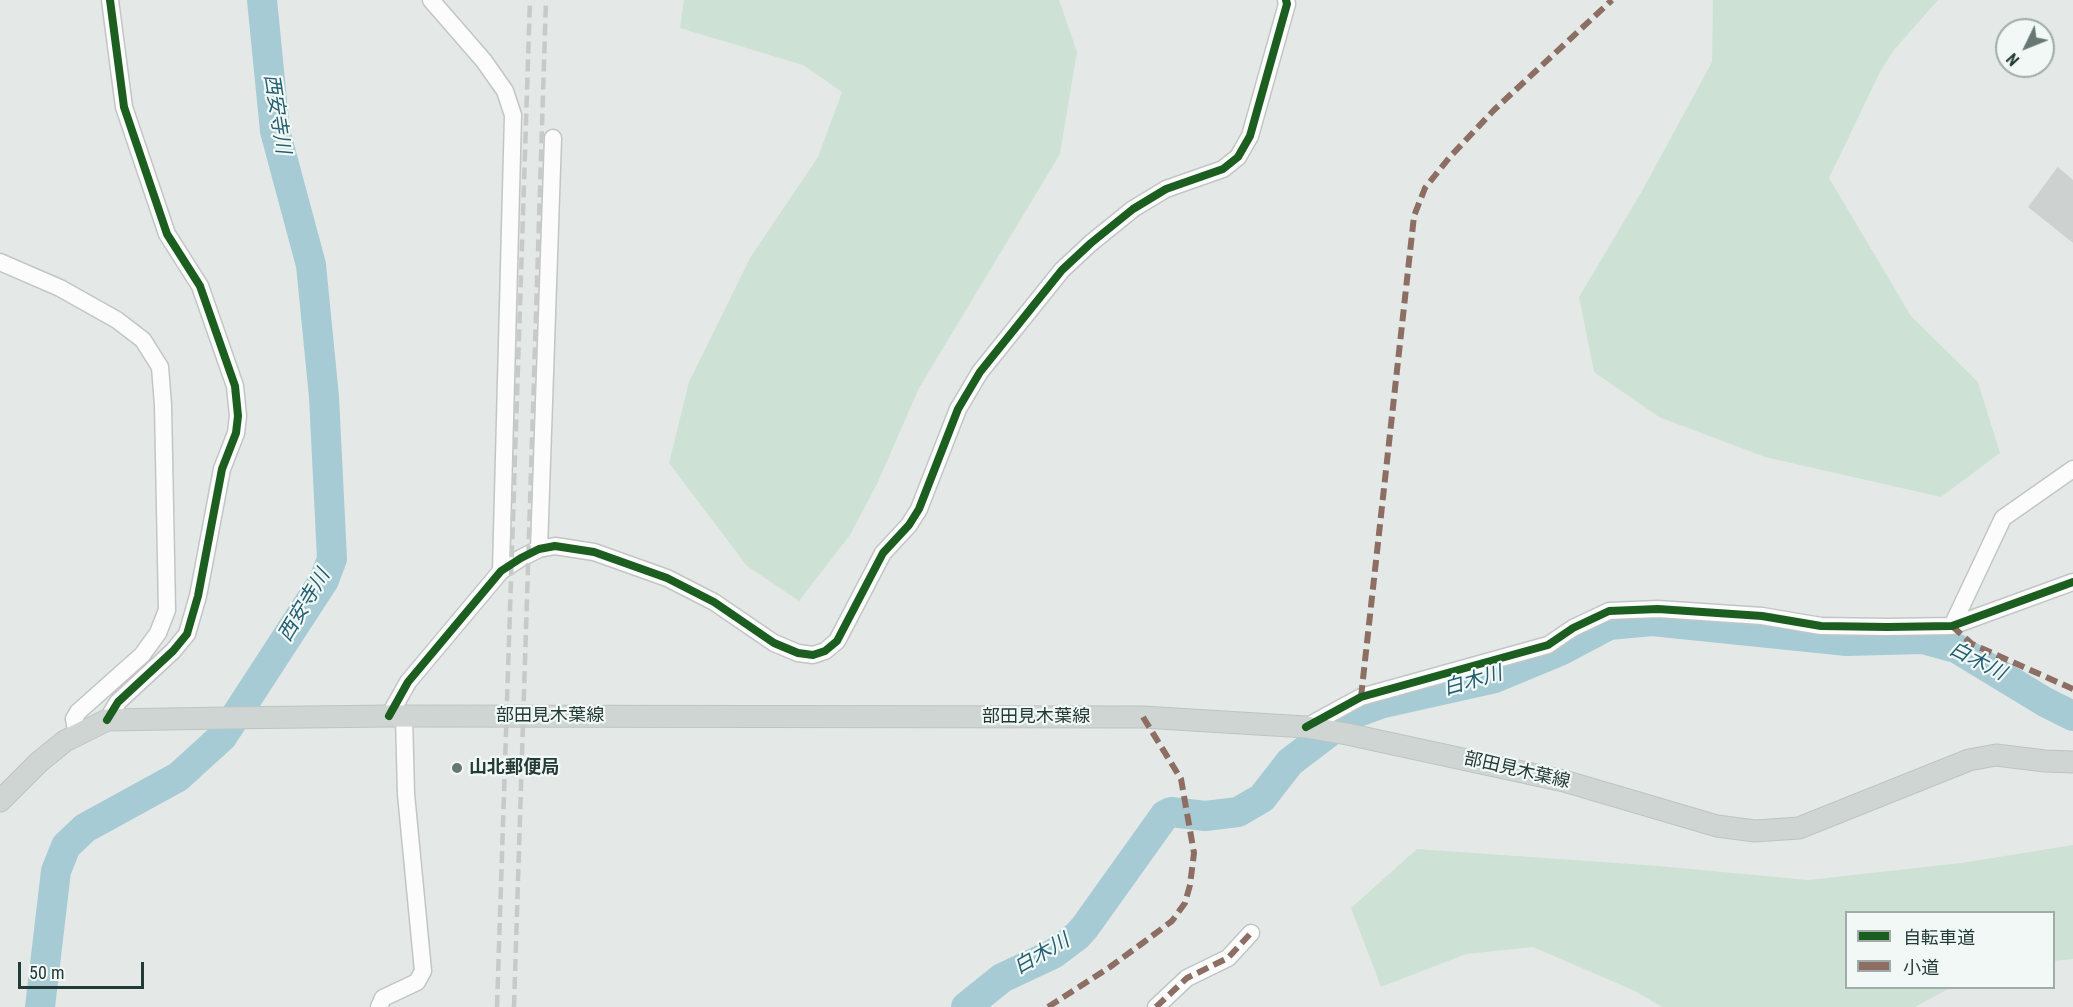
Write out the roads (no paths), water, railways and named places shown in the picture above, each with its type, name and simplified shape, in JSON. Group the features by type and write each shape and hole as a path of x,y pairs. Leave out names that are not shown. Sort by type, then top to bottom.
{"main road":[{"name":"部田見木葉線","path":"0,801 39,762 65,741 107,720 397,716 1143,717 1312,729 1347,734 1564,781 1718,826 1755,831 1799,828 1969,760 1996,755 2073,762"}],"street":[{"path":"107,720 118,702 173,651 187,634 198,596 222,469 236,433 238,416 235,386 200,286 167,234 124,107 110,0"},
{"path":"431,0 495,76 505,91 513,115 501,571"},
{"path":"379,1007 383,998 417,982 423,971 397,716 408,682 501,571 540,549 555,546 594,552 668,578 714,602 757,633 792,651 813,655 825,651 837,641 883,553 909,525 919,508 958,409 980,372 1062,270 1133,209 1166,189 1223,169 1238,156 1250,136 1286,0"},
{"path":"540,549 553,138"},
{"path":"0,262 60,288 117,320 143,340 159,367 163,405 167,610 158,633 142,655 78,712 74,719 77,735"},
{"path":"1952,626 2003,519 2073,469"},
{"path":"1312,729 1361,697 1548,645 1573,628 1609,611 1670,609 1762,616 1821,626 1952,626 2073,582"},
{"path":"1156,1007 1186,978 1228,958 1251,933"}],"waterway":[{"name":"西安寺川","path":"40,1007 56,871 66,846 85,828 178,777 222,737 324,580 332,559 324,397 311,265 275,131 262,0"},
{"name":"白木川","path":"966,1007 1002,978 1053,954 1077,936 1165,815 1171,812 1205,816 1238,812 1262,798 1290,762 1353,714 1383,703 1495,678 1560,651 1609,625 1652,621 1847,641 1923,639 1956,648 2045,702 2073,716"}],"railway":[{"path":"497,1007 530,0"},
{"path":"514,1007 546,0"}],"place":[{"name":"山北郵便局","path":"457,768"}]}
